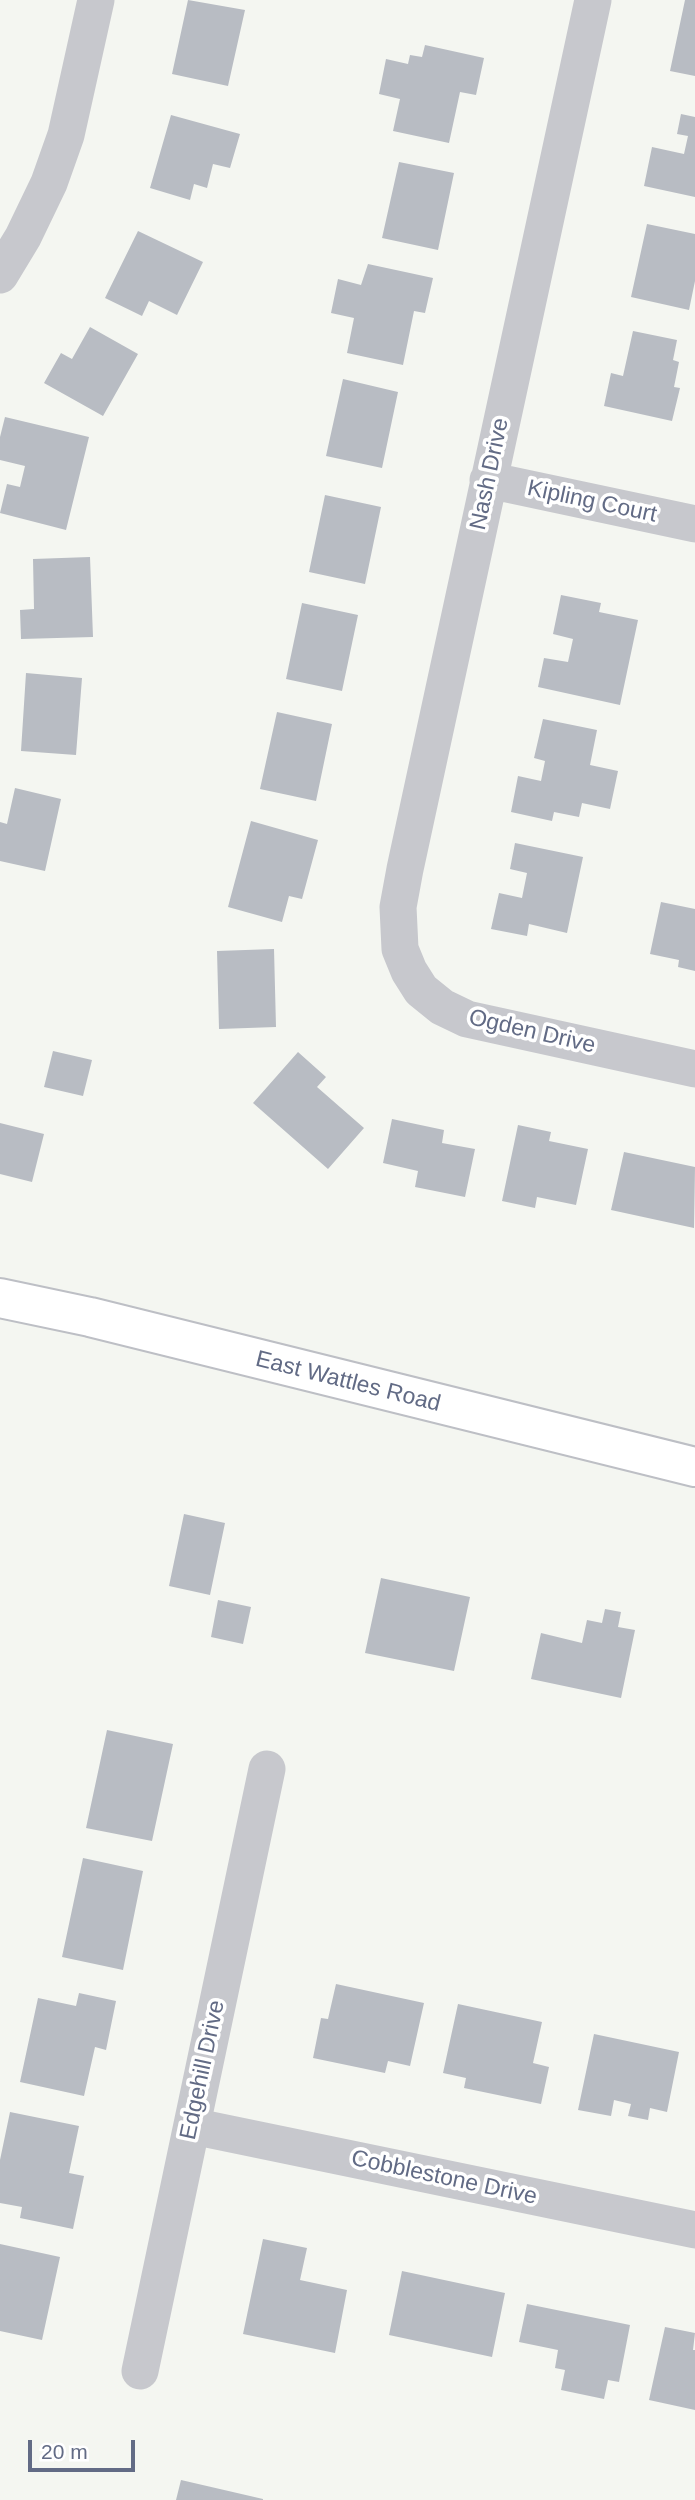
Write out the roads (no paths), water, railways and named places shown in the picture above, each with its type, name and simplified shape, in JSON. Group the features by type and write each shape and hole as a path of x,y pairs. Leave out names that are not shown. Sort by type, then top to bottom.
{"main road":[{"name":"East Wattles Road","path":"0,1297 695,1468"}],"street":[{"path":"0,275 49,183 66,135 96,0"},
{"name":"Nash Drive","path":"400,949 398,907 593,0"},
{"name":"Kipling Court","path":"488,480 695,524"},
{"name":"Ogden Drive","path":"400,949 421,990 442,1007 467,1019 695,1069"},
{"name":"Edgehill Drive","path":"140,2371 267,1769"},
{"name":"Cobblestone Drive","path":"192,2126 695,2230"}]}
